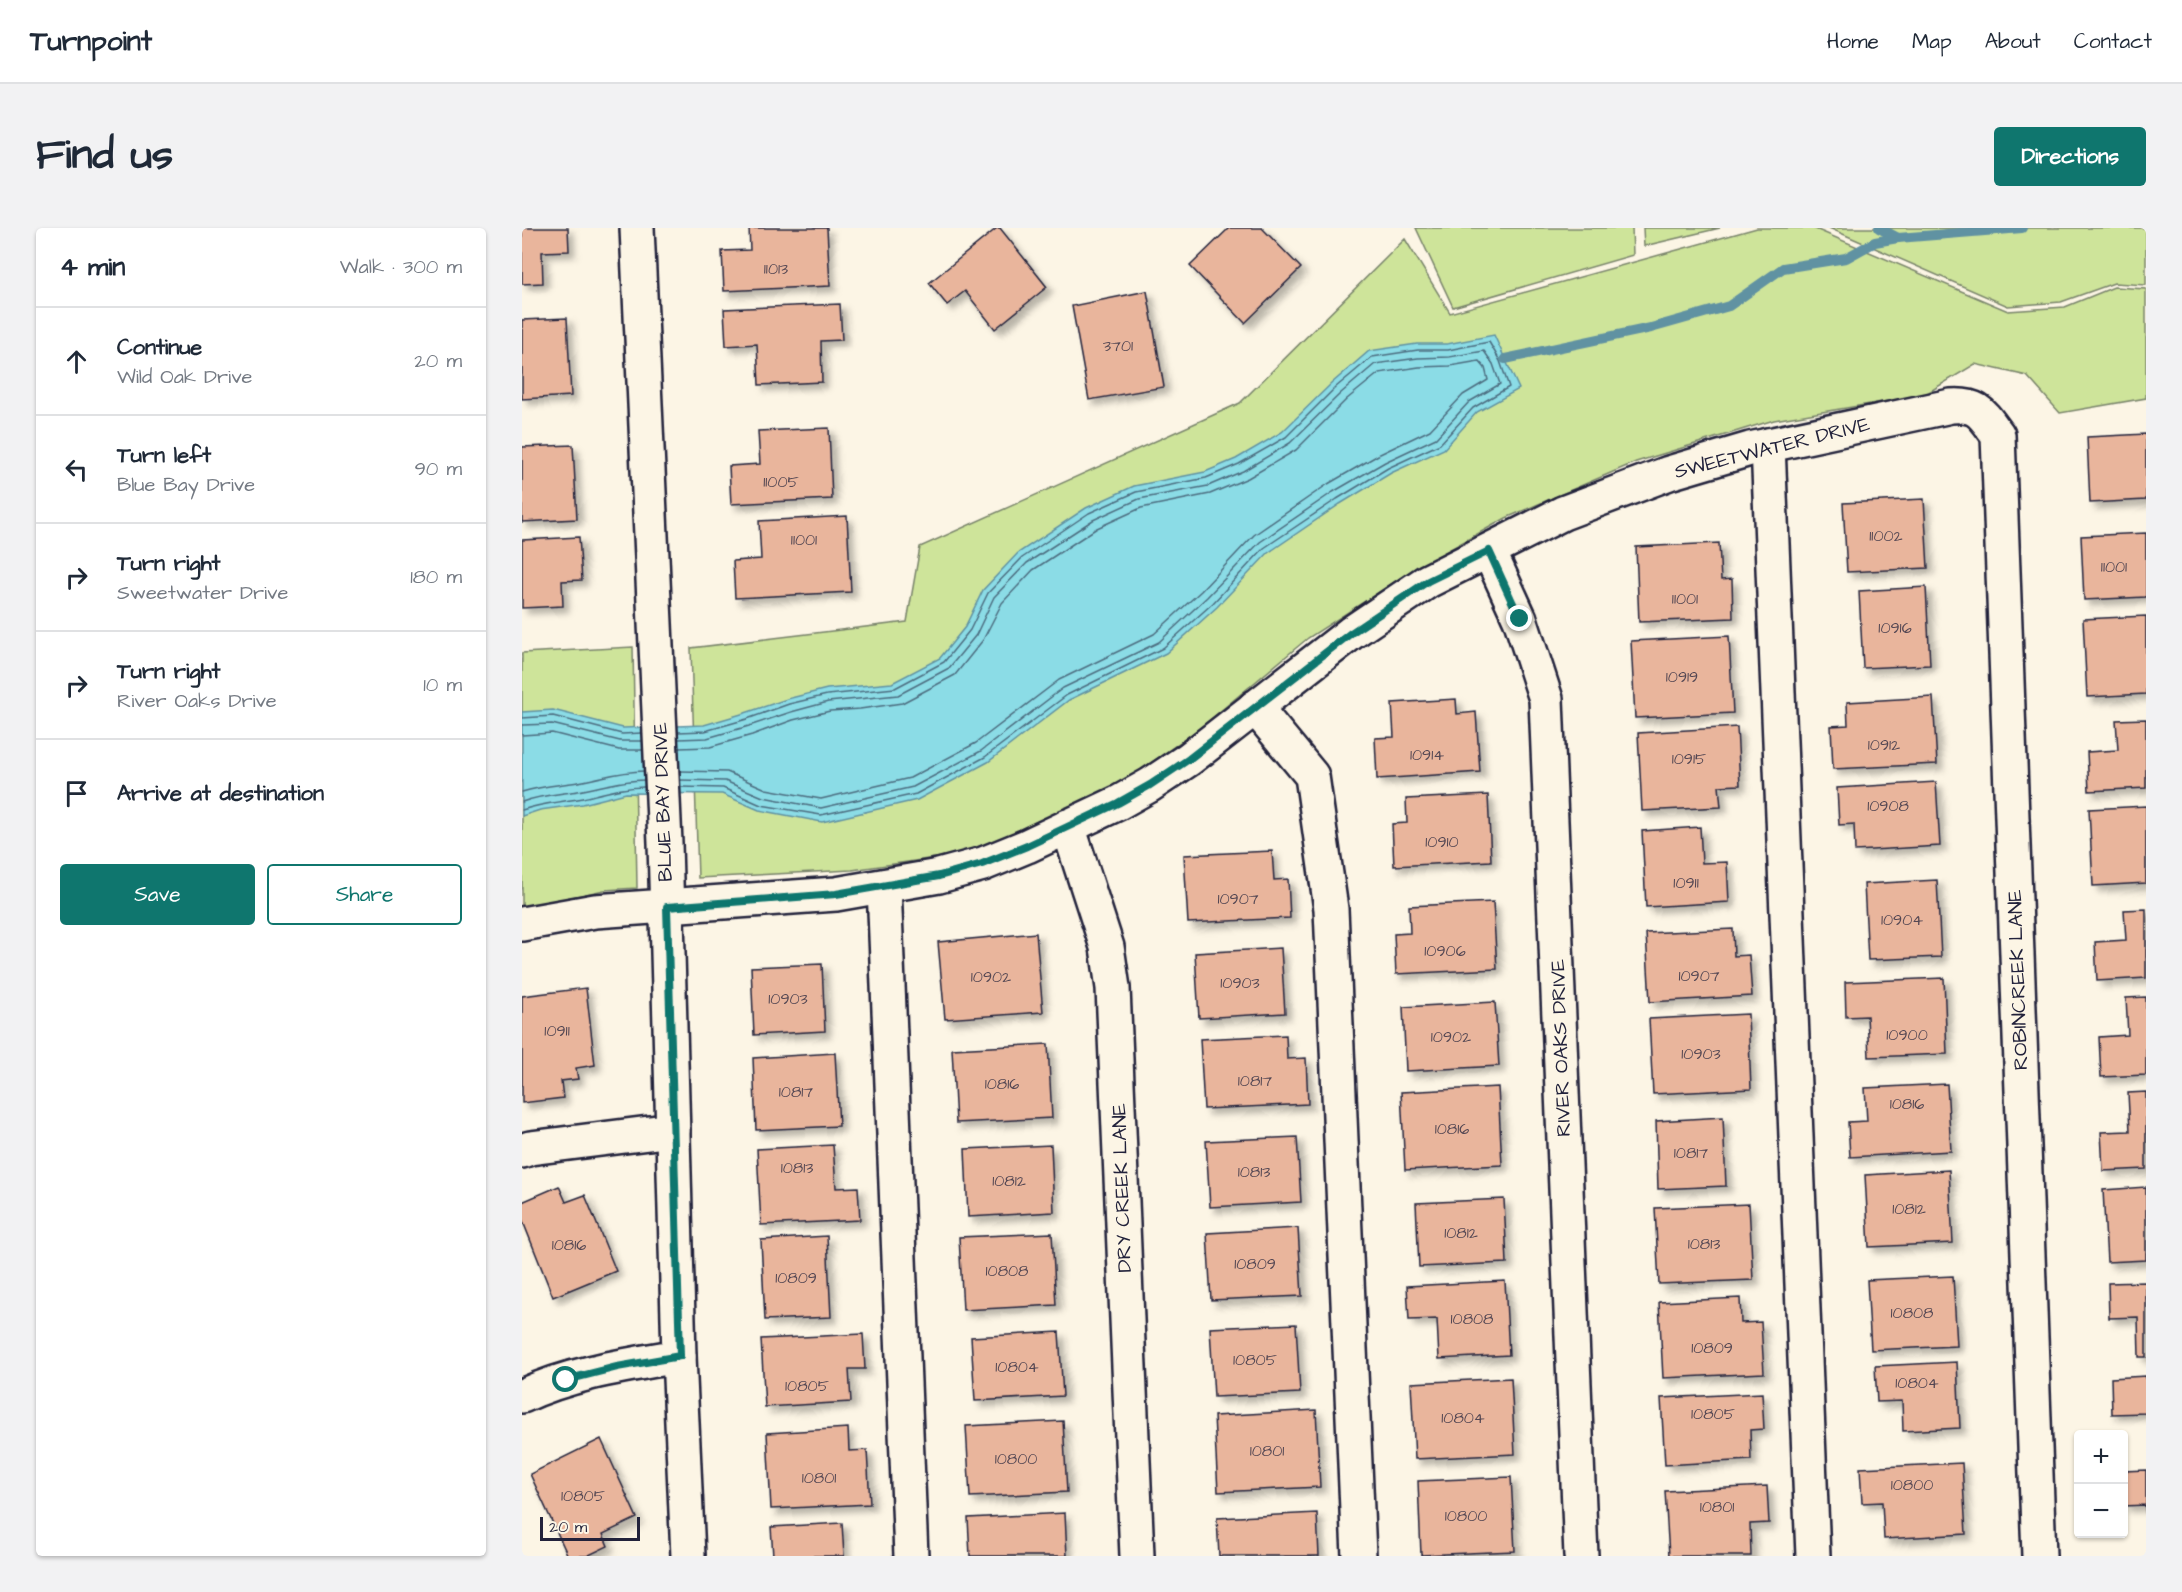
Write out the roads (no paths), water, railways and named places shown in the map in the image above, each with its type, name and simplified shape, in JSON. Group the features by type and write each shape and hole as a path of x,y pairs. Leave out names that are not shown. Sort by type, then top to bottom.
{"street":[{"name":"BLUE BAY DRIVE","path":"637,228 665,843 688,1556"},
{"name":"SWEETWATER DRIVE","path":"522,924 595,911 836,894 939,876 982,864 1027,846 1118,803 1150,785 1189,759 1351,633 1428,581 1563,513 1669,473 1768,445 1951,406 1967,405 1980,410"},
{"name":"ROBINCREEK LANE","path":"1980,410 1998,435 2039,1556"},
{"path":"1768,445 1813,1556"},
{"name":"RIVER OAKS DRIVE","path":"1489,551 1520,619 1546,699 1581,1556"},
{"path":"1255,707 1312,776 1331,909 1359,1556"},
{"name":"DRY CREEK LANE","path":"1068,826 1107,947 1113,988 1137,1556"},
{"path":"884,886 911,1556"},
{"path":"522,1151 530,1148 673,1130"},
{"path":"522,1396 576,1377 680,1356"}],"water":[{"path":"1494,335 1519,389 1477,412 1444,449 1391,473 1340,504 1268,553 1217,607 1166,653 1069,700 988,762 917,800 822,822 759,810 722,794 626,793 583,804 540,810 522,816 522,712 553,710 623,728 704,725 827,689 892,683 940,658 965,627 983,590 1018,553 1086,508 1134,486 1205,472 1236,459 1282,432 1369,351 1417,344 1447,344"}],"waterway":[{"path":"1879,228 1898,238 2022,228"},
{"path":"1505,359 1651,328 1729,306 1783,268 1846,258 1875,242 1898,238"}]}
